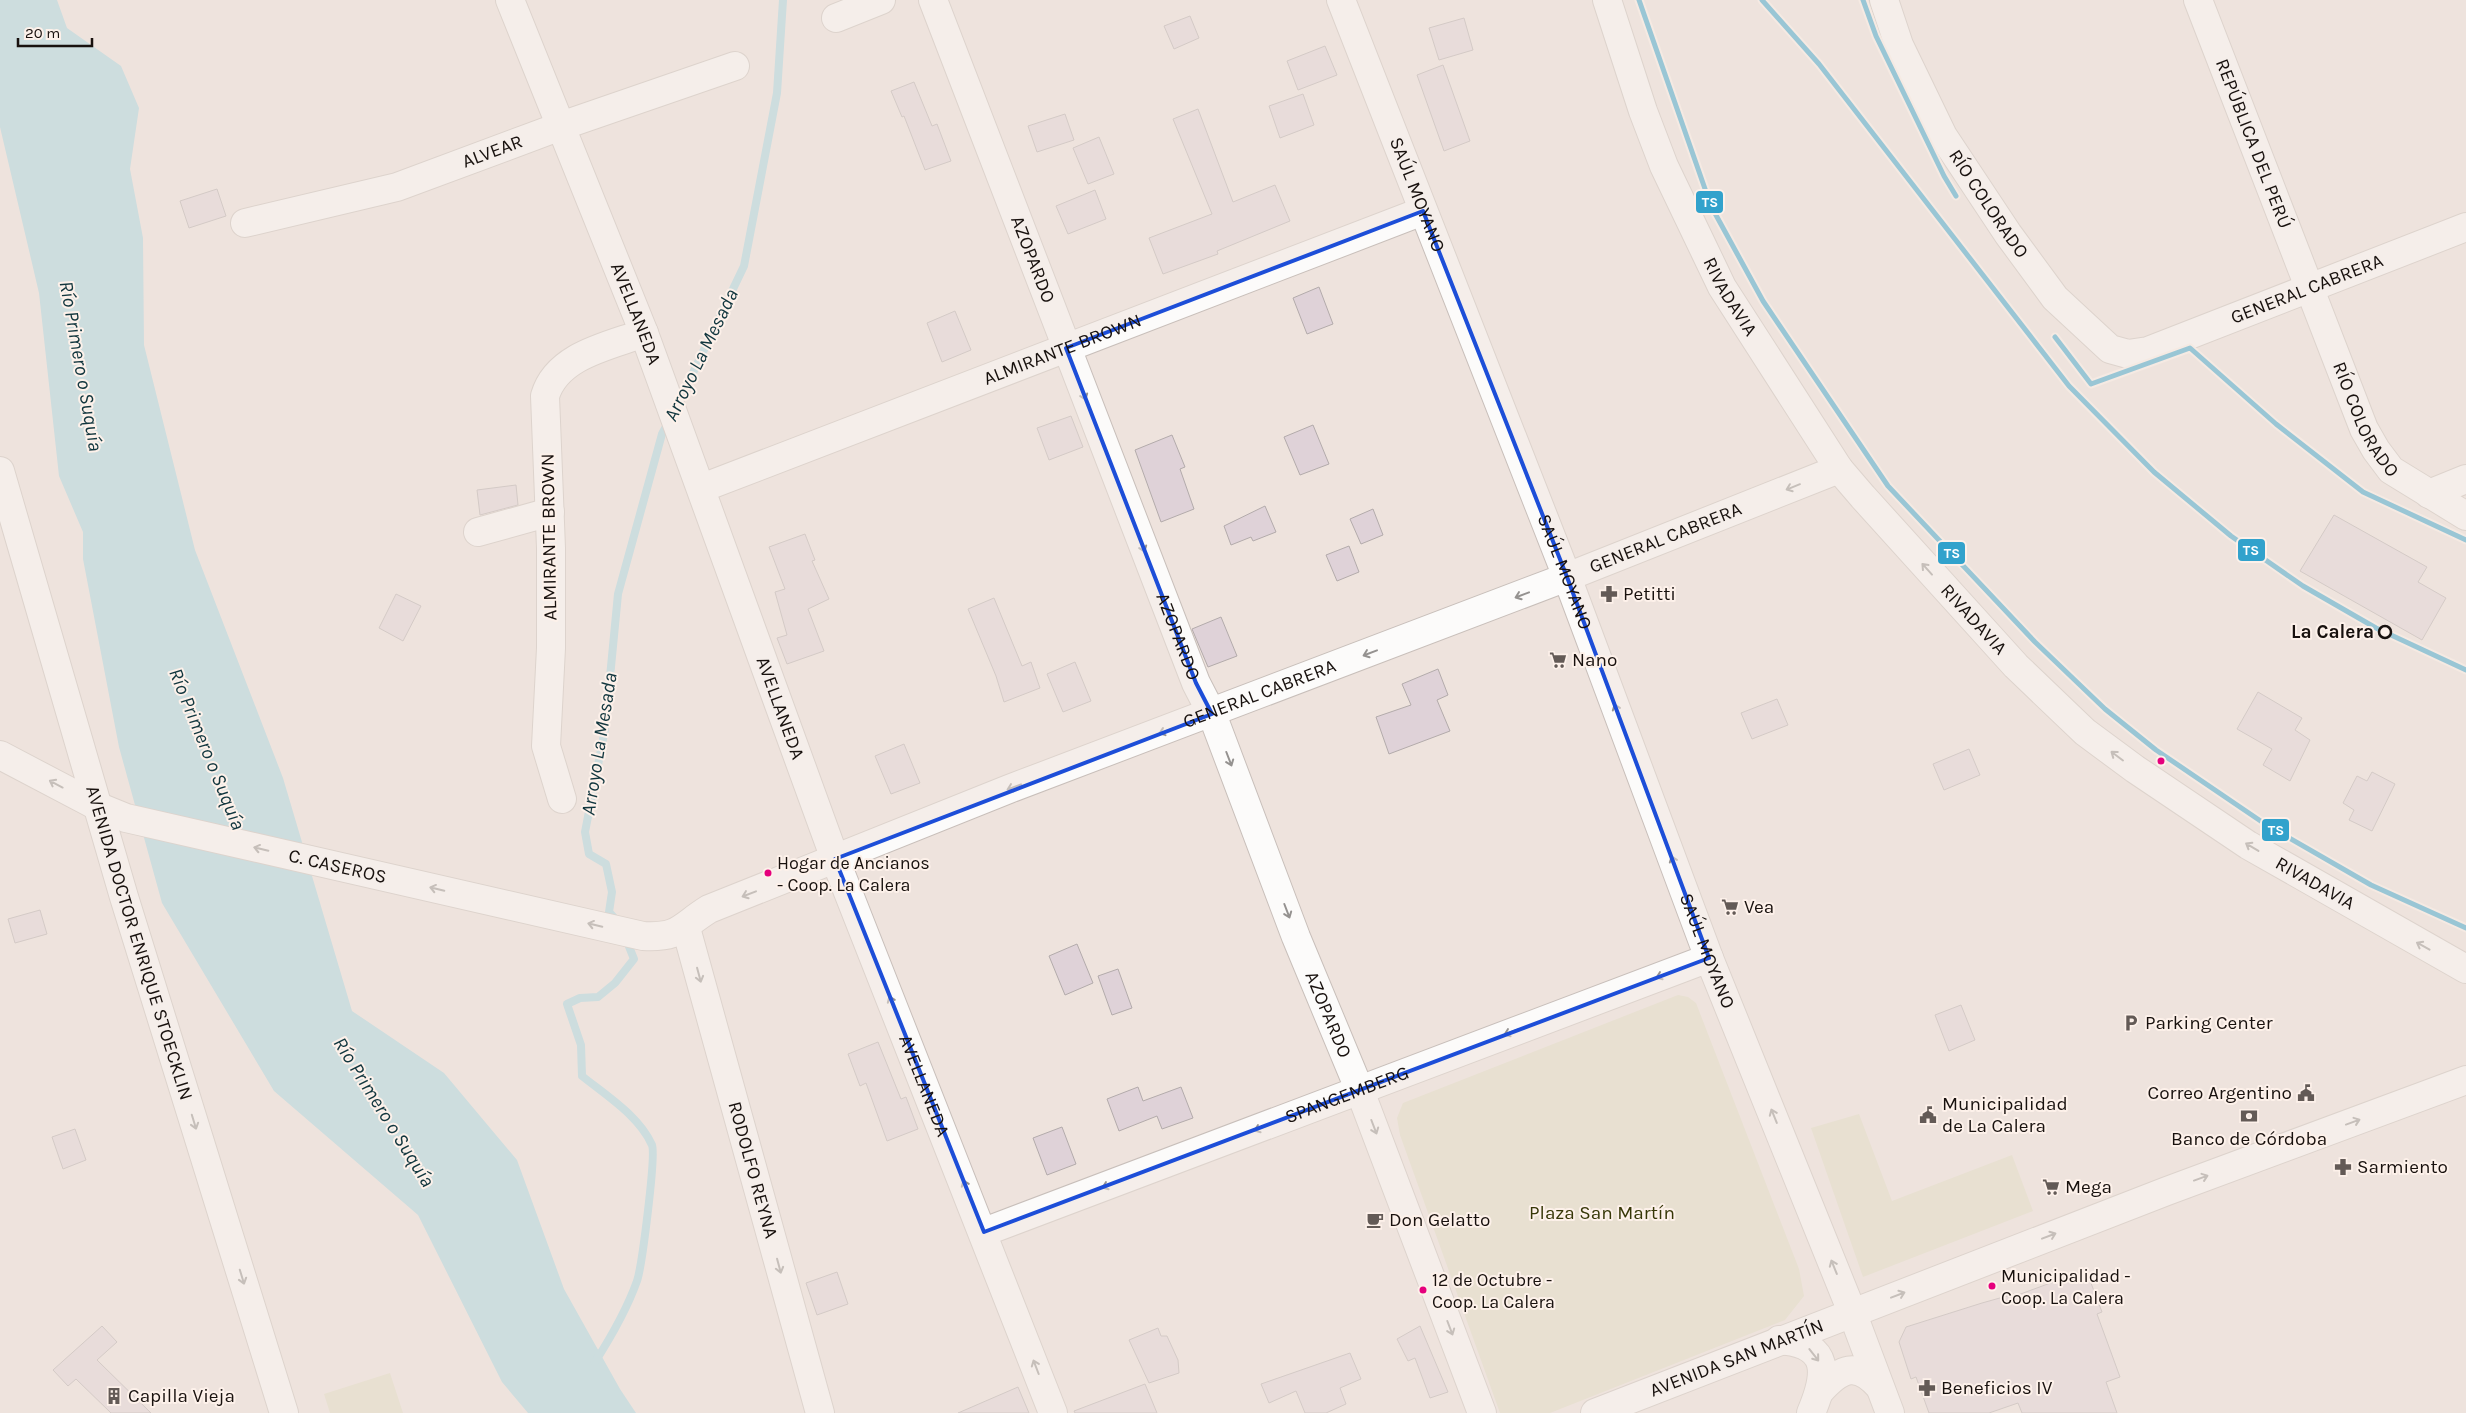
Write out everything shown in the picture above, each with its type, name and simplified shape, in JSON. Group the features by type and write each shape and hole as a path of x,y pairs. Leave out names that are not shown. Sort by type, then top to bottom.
{"street":[{"name":"AVELLANEDA","path":"510,0 644,333 680,436 702,488 835,859 984,1232 1053,1413"},
{"path":"836,18 881,0"},
{"name":"AZOPARDO","path":"933,0 1196,683 1212,714 1296,937 1360,1091 1482,1413"},
{"name":"SAÚL MOYANO","path":"1341,0 1567,577 1679,904 1709,958 1852,1312 1890,1413"},
{"name":"RIVADAVIA","path":"1607,0 1643,111 1664,166 1722,288 1839,469 2016,666 2085,732 2135,770 2248,845 2466,969"},
{"name":"RÍO COLORADO","path":"1884,0 1898,45 1943,136 2008,234 2055,298 2110,349 2128,354 2148,351"},
{"name":"REPÚBLICA DEL PERÚ","path":"2198,0 2308,288"},
{"name":"ALVEAR","path":"245,223 397,188 561,126 735,66"},
{"name":"ALMIRANTE BROWN","path":"702,488 1423,211"},
{"name":"GENERAL CABRERA","path":"2148,351 2466,227"},
{"name":"RÍO COLORADO","path":"2308,288 2364,429 2376,450 2391,470 2466,516"},
{"name":"ALMIRANTE BROWN","path":"562,799 546,746 551,648 550,512 544,408 549,383 556,374 585,354 644,333"},
{"name":"GENERAL CABRERA","path":"686,928 709,909 1009,789 1212,714 1567,577 1839,469"},
{"name":"AVENIDA DOCTOR ENRIQUE STOECKLIN","path":"0,471 124,897 284,1413"},
{"path":"2429,494 2466,479"},
{"path":"478,532 550,512"},
{"name":"C. CASEROS","path":"0,754 99,807 126,818 643,936 661,937 674,934 686,928"},
{"name":"RODOLFO REYNA","path":"686,928 820,1413"},
{"name":"SPANGEMBERG","path":"984,1232 1360,1091 1579,997 1709,958"},
{"name":"AVENIDA SAN MARTÍN","path":"1595,1413 2158,1194 2466,1080"},
{"path":"1779,1340 1795,1341 1816,1354 1822,1366 1823,1379 1815,1402"},
{"path":"1815,1402 1832,1378 1844,1371 1857,1370 1868,1374 1879,1386"}],"highlighted area":[{"path":"1423,211 1567,577 1709,958 984,1232 835,859 1212,714 1196,683 1066,348"}],"green space":[{"name":"Plaza San Martín","path":"1678,995 1688,997 1696,1003 1799,1269 1804,1296 1785,1320 1550,1413 1500,1413 1400,1135 1397,1118 1403,1103"},
{"path":"1859,1114 1892,1201 2012,1155 2033,1211 1863,1277 1811,1128"},
{"path":"390,1373 403,1413 330,1413 324,1394"}],"water":[{"name":"Río Primero o Suquía","path":"0,0 57,0 67,28 121,66 139,108 130,169 143,238 144,345 195,550 283,778 352,1011 444,1073 517,1160 564,1289 620,1389 636,1413 528,1413 502,1382 418,1215 274,1091 162,903 119,747 83,559 83,532 59,476 39,293 0,127"}],"building":[{"path":"1190,16 1199,38 1174,49 1164,26"},
{"path":"1464,18 1473,50 1439,60 1429,28"},
{"path":"1325,46 1337,75 1298,90 1287,61"},
{"path":"1443,65 1470,141 1444,151 1417,75"},
{"path":"914,82 932,126 937,124 951,161 925,170 904,116 902,117 891,91"},
{"path":"1303,94 1314,125 1280,138 1269,106"},
{"path":"1198,109 1233,202 1275,185 1290,221 1217,251 1218,254 1163,274 1149,238 1212,214 1173,119"},
{"path":"1065,114 1074,140 1037,152 1028,126"},
{"path":"1099,137 1114,174 1088,184 1073,148"},
{"path":"217,189 226,216 189,228 180,201"},
{"path":"1095,190 1106,219 1068,234 1056,206"},
{"path":"1319,287 1333,324 1307,334 1293,298"},
{"path":"955,311 971,350 942,362 927,323"},
{"path":"1071,416 1083,447 1049,460 1037,428"},
{"path":"1313,425 1329,464 1300,475 1284,437"},
{"path":"1172,435 1185,467 1180,469 1194,509 1161,522 1135,450"},
{"path":"516,485 518,505 480,515 477,490"},
{"path":"1265,506 1276,532 1253,541 1251,537 1231,545 1224,526"},
{"path":"1373,509 1383,535 1361,544 1350,519"},
{"path":"2334,515 2427,567 2418,582 2446,598 2422,640 2300,571"},
{"path":"805,534 815,560 812,561 829,599 808,609 824,651 787,664 777,638 787,635 775,592 785,589 769,547"},
{"path":"1349,546 1359,572 1337,581 1326,555"},
{"path":"396,594 421,606 403,641 379,628"},
{"path":"994,598 1022,666 1031,662 1040,688 1004,702 996,676 968,609"},
{"path":"1221,617 1237,656 1208,667 1192,629"},
{"path":"1075,662 1091,701 1063,712 1047,674"},
{"path":"1438,669 1448,695 1437,700 1450,731 1389,754 1376,717 1411,705 1402,684"},
{"path":"2258,692 2302,718 2295,730 2310,740 2290,781 2263,765 2272,749 2237,729"},
{"path":"1777,699 1788,725 1752,739 1741,713"},
{"path":"904,744 920,783 891,794 875,756"},
{"path":"1969,749 1980,775 1944,790 1933,764"},
{"path":"2372,772 2395,784 2372,831 2349,820 2354,810 2343,803 2357,776 2367,781"},
{"path":"40,910 47,934 15,943 8,919"},
{"path":"1077,944 1093,983 1065,995 1049,956"},
{"path":"1118,969 1132,1008 1112,1015 1098,976"},
{"path":"1961,1005 1975,1040 1949,1051 1935,1015"},
{"path":"878,1042 901,1099 906,1097 918,1129 887,1141 866,1083 860,1086 848,1054"},
{"path":"1138,1087 1143,1101 1181,1087 1193,1118 1162,1129 1157,1116 1119,1131 1107,1099"},
{"path":"1062,1127 1076,1164 1047,1175 1033,1138"},
{"path":"75,1129 86,1160 63,1169 52,1137"},
{"path":"2086,1270 2102,1312 2097,1314 2120,1377 2106,1382 2117,1413 2022,1413 2018,1403 1989,1413 1929,1413 1916,1377 1911,1379 1899,1342 1906,1327 1982,1303 2014,1294 2015,1296"},
{"path":"837,1272 848,1304 817,1315 806,1283"},
{"path":"102,1326 117,1342 97,1360 151,1413 111,1413 76,1379 68,1386 53,1370"},
{"path":"1420,1326 1448,1392 1430,1398 1415,1358 1408,1361 1397,1339"},
{"path":"1158,1328 1161,1336 1167,1336 1178,1360 1179,1373 1149,1383 1129,1340"},
{"path":"1350,1353 1361,1379 1340,1388 1346,1404 1326,1413 1305,1413 1296,1391 1269,1403 1261,1384"},
{"path":"1145,1384 1157,1413 1075,1413 1074,1411"},
{"path":"1018,1387 1029,1413 958,1413"}],"waterway":[{"name":"Arroyo La Mesada","path":"678,404 744,266 777,93 783,0"},
{"name":"Arroyo La Mesada","path":"618,922 609,912 612,892 606,864 589,854 585,832 605,729 618,594 662,434 669,421"},
{"name":"Arroyo La Mesada","path":"595,1362 618,1323 637,1281 648,1212 653,1153 652,1145 631,1116 582,1076 581,1045 567,1004 580,998 598,997 615,983 634,959 626,939"}],"transit line":[{"name":"TS","path":"1639,0 1711,206 1763,301 1888,486 2035,642 2105,709 2156,750 2265,824 2371,885 2466,928"},
{"name":"TS","path":"1762,0 1819,64 2069,386 2154,472 2231,536 2303,586 2376,628 2466,670"},
{"name":"TS","path":"1863,0 1876,36 1944,176 1956,196"},
{"name":"TS","path":"2055,337 2091,384 2190,348 2276,424 2363,492 2466,540"}],"place":[{"name":"Petitti","path":"1609,594"},
{"name":"La Calera","path":"2385,632"},
{"name":"Nano","path":"1558,660"},
{"name":"Hogar de Ancianos - Coop. La Calera","path":"768,873"},
{"name":"Vea","path":"1730,907"},
{"name":"Parking Center","path":"2131,1023"},
{"name":"Correo Argentino","path":"2306,1093"},
{"name":"Municipalidad de La Calera","path":"1928,1115"},
{"name":"Banco de Córdoba","path":"2249,1116"},
{"name":"Sarmiento","path":"2343,1167"},
{"name":"Mega","path":"2051,1187"},
{"name":"Don Gelatto","path":"1375,1220"},
{"name":"Municipalidad - Coop. La Calera","path":"1992,1286"},
{"name":"12 de Octubre - Coop. La Calera","path":"1423,1290"},
{"name":"Beneficios IV","path":"1927,1388"},
{"name":"Capilla Vieja","path":"114,1396"}]}
